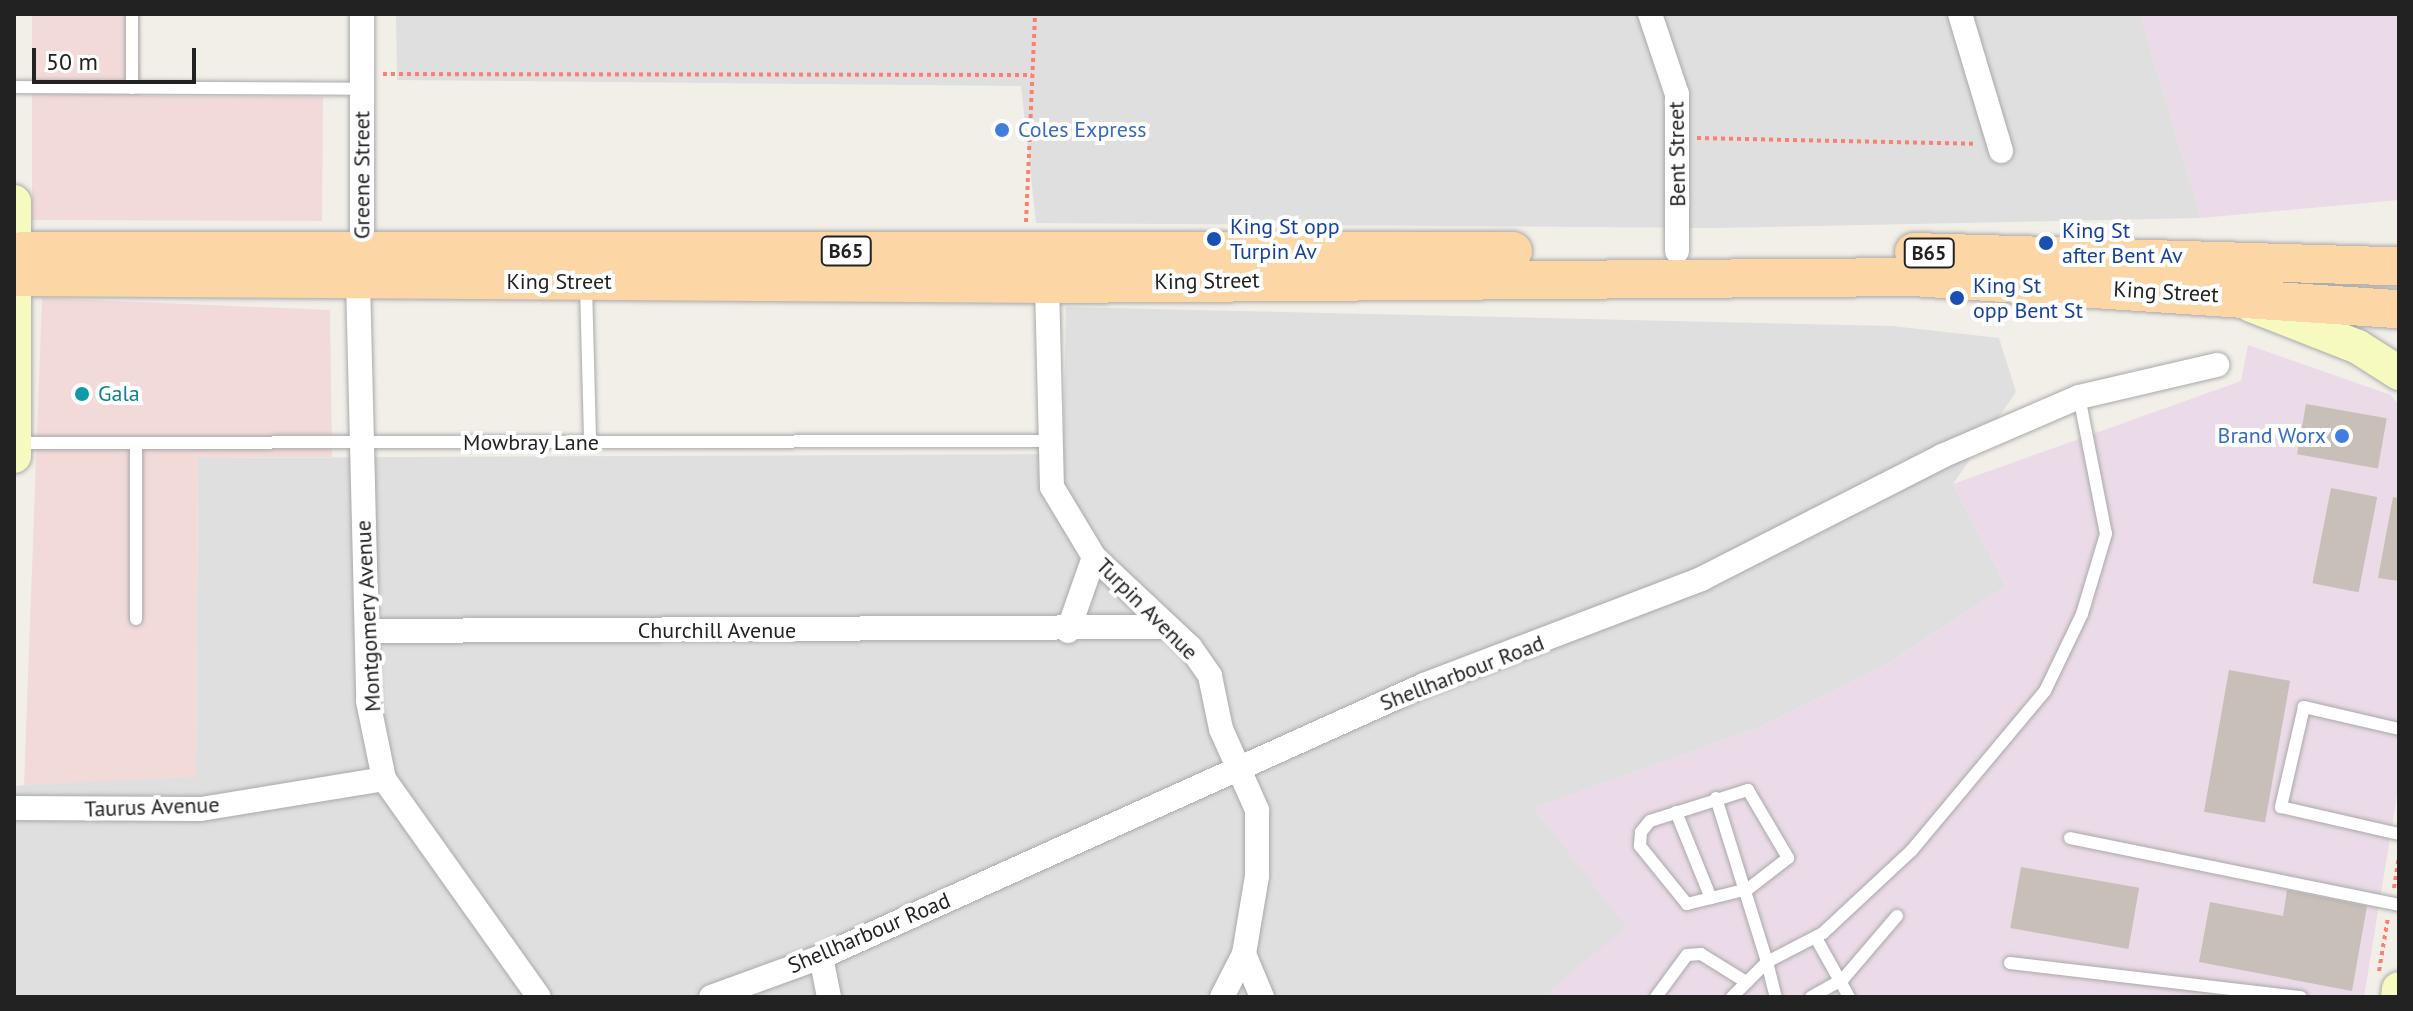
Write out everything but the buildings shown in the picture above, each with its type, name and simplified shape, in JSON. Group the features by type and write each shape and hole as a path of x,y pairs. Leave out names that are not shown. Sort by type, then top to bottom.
{"main road":[{"path":"14,202 14,456"},
{"name":"King Street","path":"15,264 360,263 987,252 1677,251 2391,260"},
{"name":"King Street","path":"360,263 440,281 586,294 1671,274 1913,277 2399,309"},
{"path":"2227,296 2358,347 2399,373"}],"street":[{"name":"Greene Street","path":"360,263 362,14"},
{"name":"Bent Street","path":"1650,14 1677,94 1677,251"},
{"path":"1960,14 2001,151"},
{"path":"987,252 1025,265 1047,284"},
{"name":"Montgomery Avenue","path":"360,263 368,701 384,779 539,997"},
{"name":"Turpin Avenue","path":"1047,284 1047,441 1052,487 1094,557 1210,676 1239,767 1257,810 1257,876 1244,954"},
{"name":"Shellharbour Road","path":"711,997 821,957 1424,685 1701,579 1942,456 2079,397 2217,365"},
{"path":"1068,631 1094,557"},
{"name":"Churchill Avenue","path":"367,631 1068,631 1165,627"},
{"name":"Taurus Avenue","path":"14,808 201,809 384,779"},
{"path":"1222,997 1244,954"},
{"path":"1244,954 1262,997"},
{"path":"821,957 829,997"}],"lane":[{"path":"132,14 132,88"},
{"path":"14,87 132,88 363,81"},
{"path":"586,294 590,443"},
{"path":"1732,997 1743,980 1767,962 1816,938 1912,850 2045,691 2066,652 2106,534 2079,397"},
{"name":"Mowbray Lane","path":"14,443 1047,441"},
{"path":"136,443 136,619"},
{"path":"2399,729 2304,707 2281,807 2399,834"},
{"path":"1735,791 1757,795 1788,858 1748,889 1687,904 1640,846 1650,821 1676,812 1735,791"},
{"path":"1716,798 1748,889 1776,997"},
{"path":"1676,812 1711,898"},
{"path":"2070,838 2395,905"},
{"path":"1811,997 1843,979 1897,916"},
{"path":"1816,938 1843,979 1849,997"},
{"path":"1656,997 1687,955 1701,954 1743,980"},
{"path":"2010,963 2301,997"}],"path":[{"path":"1026,233 1035,14"},
{"path":"363,81 1032,75"},
{"path":"1678,138 1953,138 2001,151"},
{"path":"2391,989 2399,858"}],"shaded area":[{"path":"32,14 140,14 141,96 323,97 322,221 32,220"},
{"path":"396,14 2140,14 2201,218 1714,228 1036,223 1021,86 397,80"},
{"path":"2140,14 2399,14 2399,200 2201,218"},
{"path":"42,298 330,310 332,457 198,458 196,777 24,785"},
{"path":"1066,307 1892,326 1999,338 2016,392 1953,484 2006,586 1879,669 1760,727 1534,808 1627,927 1543,997 14,997 14,786 196,770 198,458 1063,454"},
{"path":"2248,345 2391,395 2399,405 2399,783 2364,997 1543,997 1626,927 1534,808 1760,727 1879,669 2006,586 1953,484 2241,381"}],"place":[{"name":"Coles Express","path":"1002,130"},
{"name":"King St opp Turpin Av","path":"1214,239"},
{"name":"King St after Bent Av","path":"2046,243"},
{"name":"King St opp Bent St","path":"1957,298"},
{"name":"Gala","path":"82,394"},
{"name":"Brand Worx","path":"2342,436"}]}
